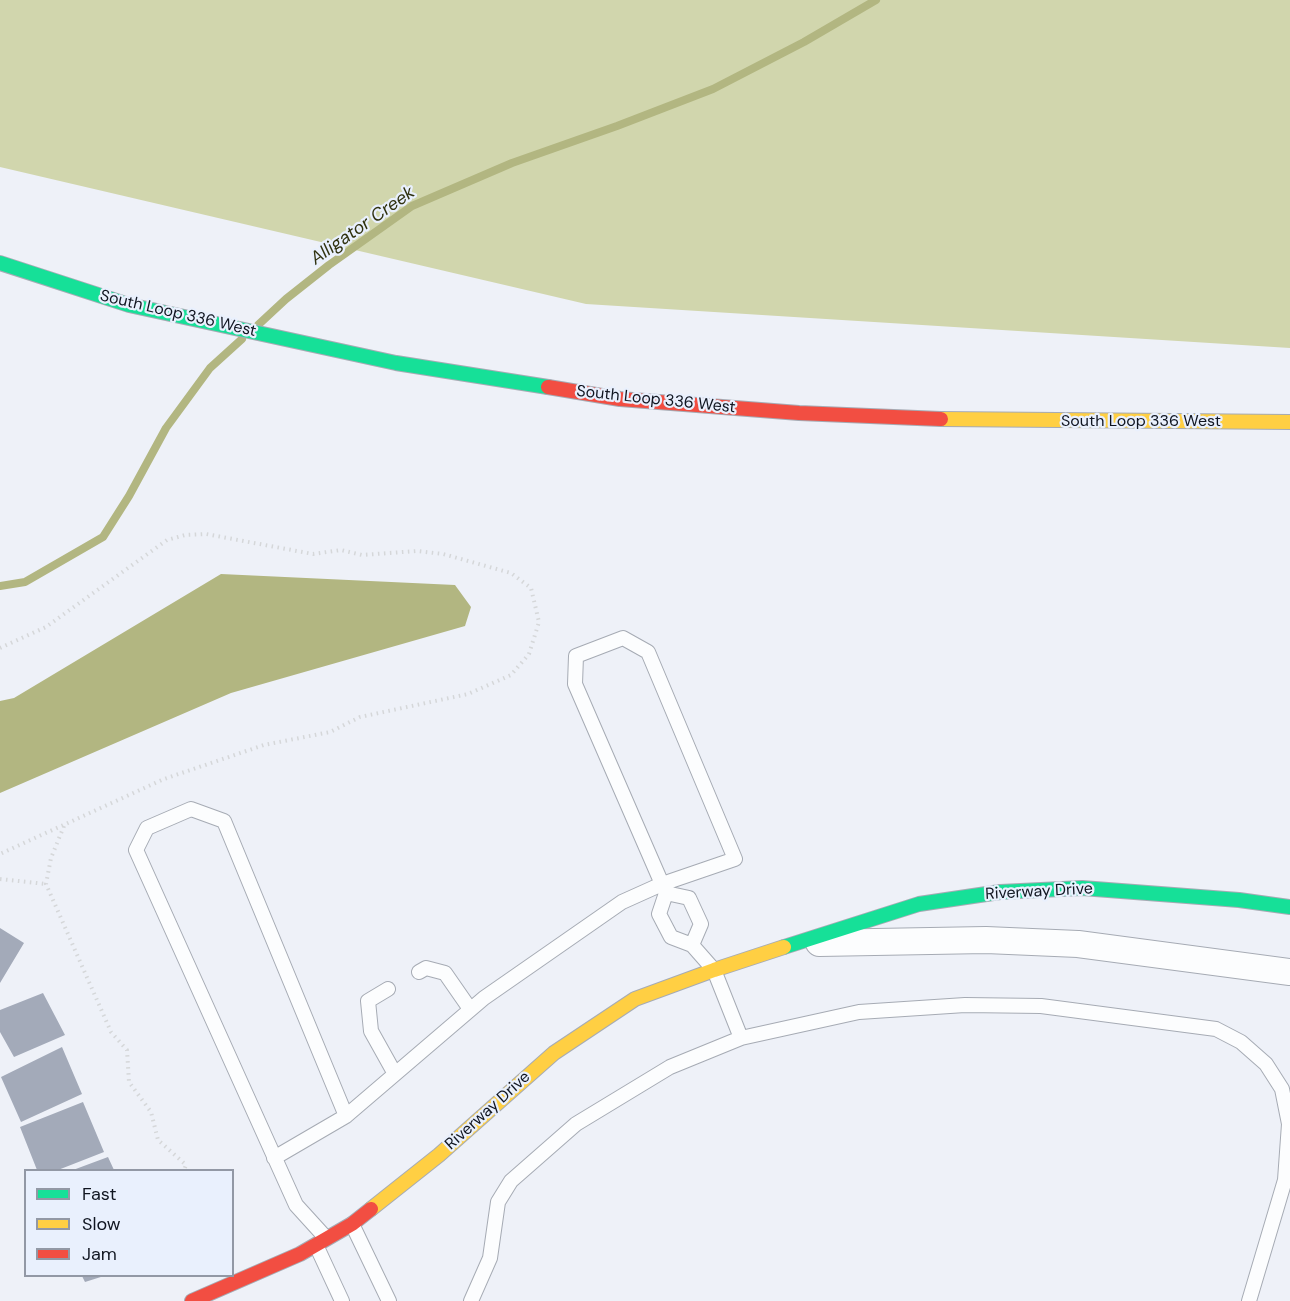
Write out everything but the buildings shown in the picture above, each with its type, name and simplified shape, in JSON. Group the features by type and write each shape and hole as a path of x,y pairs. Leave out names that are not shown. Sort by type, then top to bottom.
{"main road":[{"name":"South Loop 336 West","path":"0,263 129,305 396,363 620,399 799,413 973,420 1290,422"},
{"name":"Riverway Drive","path":"192,1301 322,1242 352,1224 439,1155 554,1053 635,999 714,970 920,904 1000,892 1082,888 1239,900 1290,907"}],"street":[{"name":"Riverway Drive","path":"795,944 986,940 1078,944 1290,972"}],"lane":[{"path":"274,1158 346,1116 484,998 622,902 664,889 735,859 648,652 623,638 576,656 575,684 664,889 659,914 671,937 692,945 714,970 741,1038"},
{"path":"342,1301 322,1242 296,1205 136,850 147,828 191,809 224,821 346,1116"},
{"path":"664,889 689,898 701,924 692,945"},
{"path":"419,972 426,968 445,973 470,1009"},
{"path":"388,989 368,1001 371,1031 395,1074"},
{"path":"471,1301 490,1258 498,1202 511,1181 576,1124 670,1067 741,1038 860,1012 965,1005 1041,1006 1216,1029 1241,1042 1266,1064 1282,1089 1289,1124 1285,1180 1249,1301"},
{"path":"352,1224 389,1301"}],"path":[{"path":"0,648 46,627 167,540 185,535 206,534 314,554 341,550 362,555 417,551 443,554 511,573 531,588 539,622 529,654 511,675 468,694 360,717 330,732 264,745 164,779 0,854"},
{"path":"64,825 51,858 46,884 111,1032 127,1050 129,1082 151,1112 158,1140 186,1165 184,1169"},
{"path":"0,879 46,884"}],"shaded area":[{"path":"0,0 1290,0 1290,348 586,304 0,167"},
{"path":"221,574 455,585 471,607 465,626 231,693 0,793 0,701 14,698"}],"waterway":[{"name":"Alligator Creek","path":"258,325 329,265 412,206 512,163 713,89 804,42 876,0"},
{"name":"Alligator Creek","path":"0,586 25,582 103,537 129,496 166,428 210,368 242,339"}],"traffic: fast":[{"path":"0,263 129,305 396,363 548,387"},
{"path":"784,947 919,904 1000,892 1082,888 1239,900 1290,907"}],"traffic: slow":[{"path":"941,419 1290,422"},
{"path":"371,1209 439,1155 554,1053 635,999 784,947"}],"traffic: jam":[{"path":"548,387 620,399 799,413 941,419"},
{"path":"192,1301 300,1254 352,1224 371,1209"}]}
